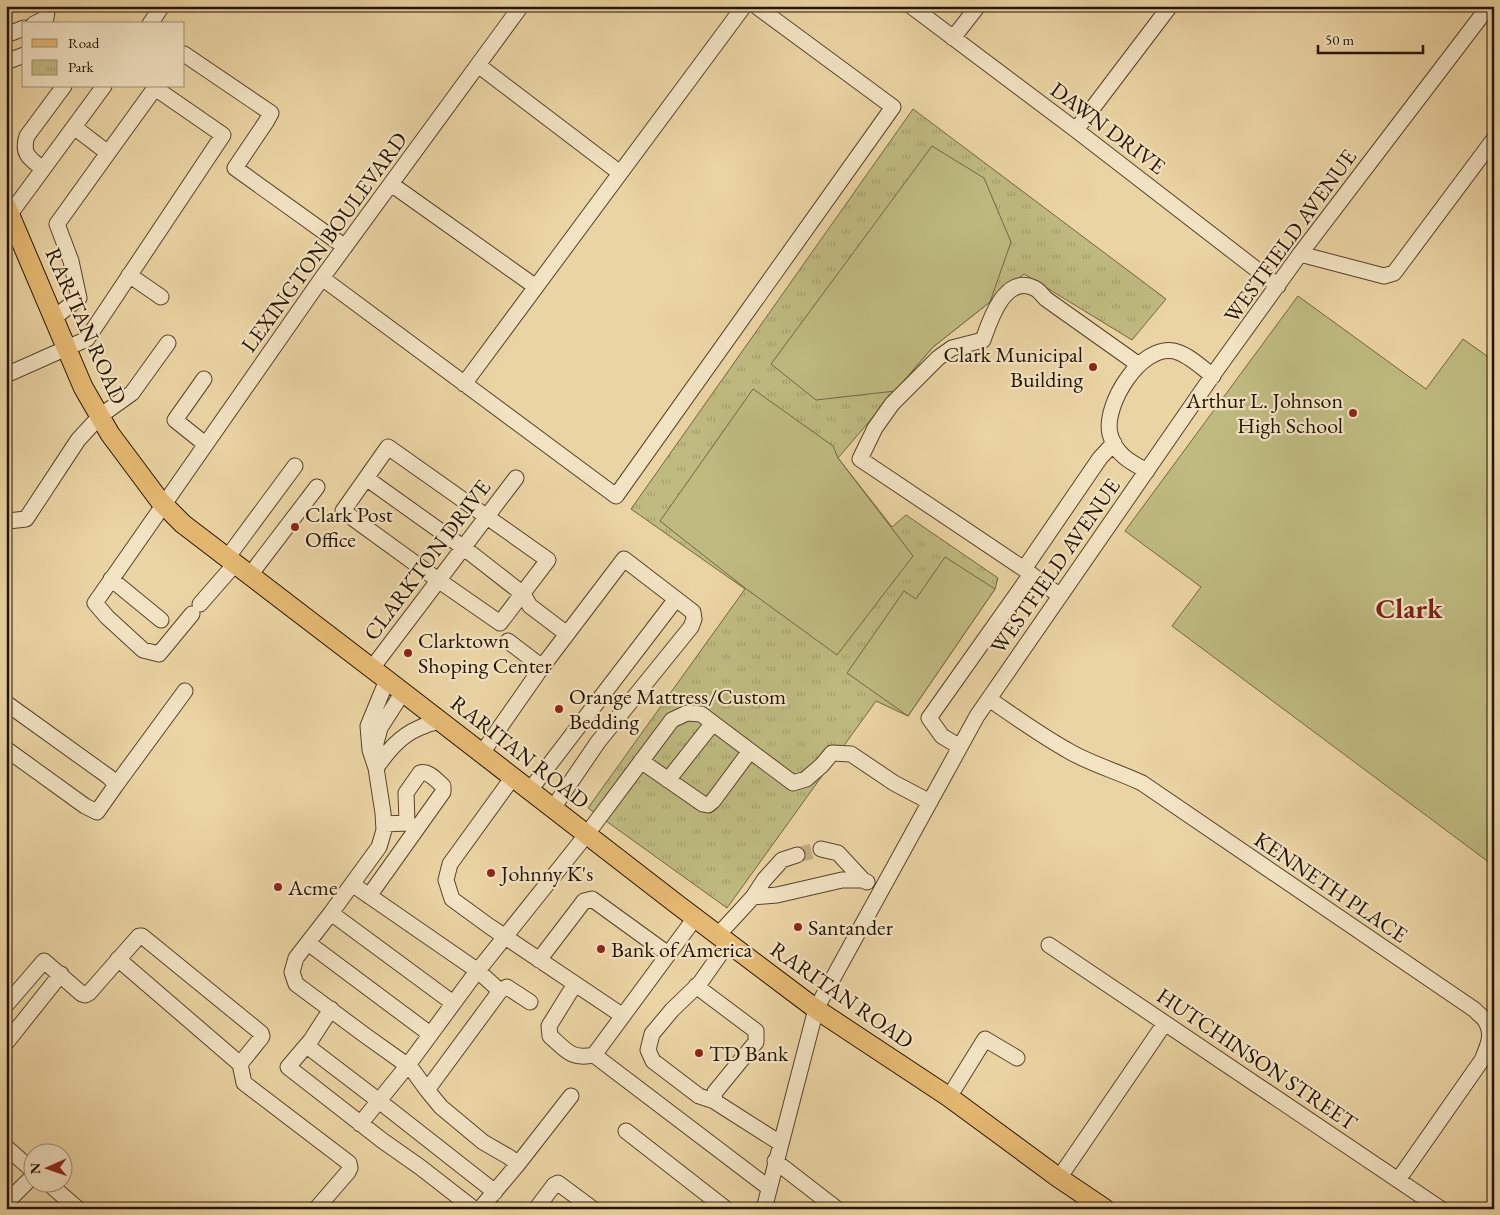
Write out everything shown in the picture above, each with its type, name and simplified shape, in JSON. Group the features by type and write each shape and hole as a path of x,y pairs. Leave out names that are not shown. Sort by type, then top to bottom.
{"main road":[{"name":"RARITAN ROAD","path":"8,210 83,387 110,434 164,504 182,524 816,1009 949,1097 1059,1178 1105,1209"}],"street":[{"path":"38,22 46,18 47,11 45,6"},
{"path":"151,22 162,6"},
{"name":"LEXINGTON BOULEVARD","path":"231,561 196,609 159,654 143,650 107,617 95,603 322,278 522,6"},
{"path":"464,384 744,6"},
{"path":"322,278 616,496 893,106 756,6"},
{"name":"DAWN DRIVE","path":"911,6 1278,286"},
{"path":"954,38 978,6"},
{"path":"1076,130 1170,6"},
{"name":"WESTFIELD AVENUE","path":"764,1209 816,1009 977,716 1300,254 1487,7"},
{"path":"6,35 22,29"},
{"path":"185,55 271,113 235,168 345,247"},
{"path":"478,65 620,173"},
{"path":"43,169 29,158 25,152 24,144 27,136 63,88"},
{"path":"6,375 87,339 223,134 155,88 57,224 71,261 79,298 54,318"},
{"path":"8,210 43,169 74,127 95,90"},
{"path":"74,127 108,153"},
{"path":"1300,254 1384,276 1394,272 1494,139"},
{"path":"391,184 536,287"},
{"path":"129,276 161,297"},
{"path":"1060,596 860,459 875,428 892,404 938,358 952,348 983,340 1004,295 1018,286 1026,285 1036,288 1046,299 1140,364"},
{"path":"6,523 8,521 26,519 78,440 100,416 132,393 168,343"},
{"path":"1147,471 1127,460 1114,443 1110,434 1109,424 1112,408 1126,382 1149,356 1157,352 1166,351 1175,351 1183,355 1213,376"},
{"path":"204,379 175,420 205,444"},
{"path":"960,747 942,736 929,718 1027,572 1100,458 1114,443"},
{"path":"388,446 548,560 500,623 343,511 366,478 388,446"},
{"path":"231,561 295,466"},
{"path":"366,478 464,548 523,594 530,606 567,634"},
{"name":"CLARKTON DRIVE","path":"372,668 516,478"},
{"path":"250,575 317,487"},
{"path":"482,753 542,667 624,560 693,612 694,619 691,627 598,742 552,808"},
{"path":"111,579 161,620"},
{"path":"530,790 676,599"},
{"path":"508,641 542,667"},
{"path":"388,680 368,726 370,750 376,768 384,813 383,838 379,847 296,958 292,972 296,984 412,1068 437,1104 465,1128 518,1164"},
{"path":"6,749 85,806 98,812 185,691"},
{"path":"376,768 376,743 380,728 403,692"},
{"name":"KENNETH PLACE","path":"989,699 1066,750 1142,783 1475,1010 1486,1021 1490,1032 1489,1043 1482,1060 1398,1180"},
{"path":"597,702 618,719"},
{"path":"6,703 109,777 116,785"},
{"path":"360,1124 587,834 672,720 687,713 701,714 793,783 806,779 832,753 851,754 894,783 930,802"},
{"path":"376,768 397,741 408,733 434,722 442,722"},
{"path":"668,780 713,723"},
{"path":"641,761 703,804 708,805 750,751"},
{"path":"513,777 450,864 446,880 452,899 505,938 623,1016"},
{"path":"369,896 412,829 384,824"},
{"path":"821,849 838,853 863,880 882,889"},
{"path":"780,1143 714,1102 699,1096 653,1061 648,1050 652,1034 696,986 723,939 764,880 782,860 797,855"},
{"path":"753,897 777,895 842,880 863,880"},
{"path":"352,884 478,971 500,991"},
{"path":"539,960 584,901 592,900 668,954"},
{"path":"331,913 453,1003"},
{"path":"575,984 549,1026 550,1036 575,1056 584,1058 594,1056 695,918"},
{"path":"6,1005 44,961 82,994 86,995 139,936 142,936 261,1033 261,1038 240,1064"},
{"path":"308,943 430,1034"},
{"name":"HUTCHINSON STREET","path":"1049,945 1441,1209"},
{"path":"118,959 240,1064 244,1083 349,1163 350,1168 348,1172 316,1209"},
{"path":"6,1043 61,974"},
{"path":"696,986 756,1031 756,1042 715,1092 714,1102"},
{"path":"427,1090 500,991 508,987 530,1002"},
{"path":"331,1009 306,1046 288,1067 360,1124 474,1209"},
{"path":"1059,1178 1165,1024"},
{"path":"949,1097 985,1039 1017,1058"},
{"path":"306,1046 379,1100 495,1192"},
{"path":"594,1056 769,1188"},
{"path":"480,1209 571,1096"},
{"path":"626,1130 726,1209"},
{"path":"6,1147 22,1161"},
{"path":"775,1161 837,1209"},
{"path":"536,1209 558,1182 593,1209"},
{"path":"6,1204 22,1187"},
{"path":"58,1192 78,1209"}],"green space":[{"path":"913,109 1166,299 1132,340 1024,274 933,347 838,458 892,527 906,515 998,578 995,589 908,716 876,701 727,908 588,808 745,589 631,509"},
{"path":"932,146 984,178 1011,242 990,302 933,347 895,391 816,400 771,364"},
{"name":"Arthur L. Johnson High School","path":"1298,296 1426,389 1463,339 1494,361 1494,866 1172,626 1201,587 1125,531"},
{"path":"753,389 833,446 838,458 913,556 837,655 745,588 660,521"},
{"path":"945,557 995,589 908,716 847,673 904,591 916,599"}],"tunnel":[{"path":"797,855 821,849"}],"place":[{"name":"Clark Municipal Building","path":"1093,367"},
{"name":"Arthur L. Johnson High School","path":"1353,413"},
{"name":"Clark Post Office","path":"295,527"},
{"name":"Clarktown Shoping Center","path":"408,653"},
{"name":"Orange Mattress/Custom Bedding","path":"559,709"},
{"name":"Johnny K's","path":"491,873"},
{"name":"Acme","path":"278,887"},
{"name":"Santander","path":"798,927"},
{"name":"Bank of America","path":"601,949"},
{"name":"TD Bank","path":"699,1053"}],"district":[{"name":"Clark","path":"1409,608"}]}
